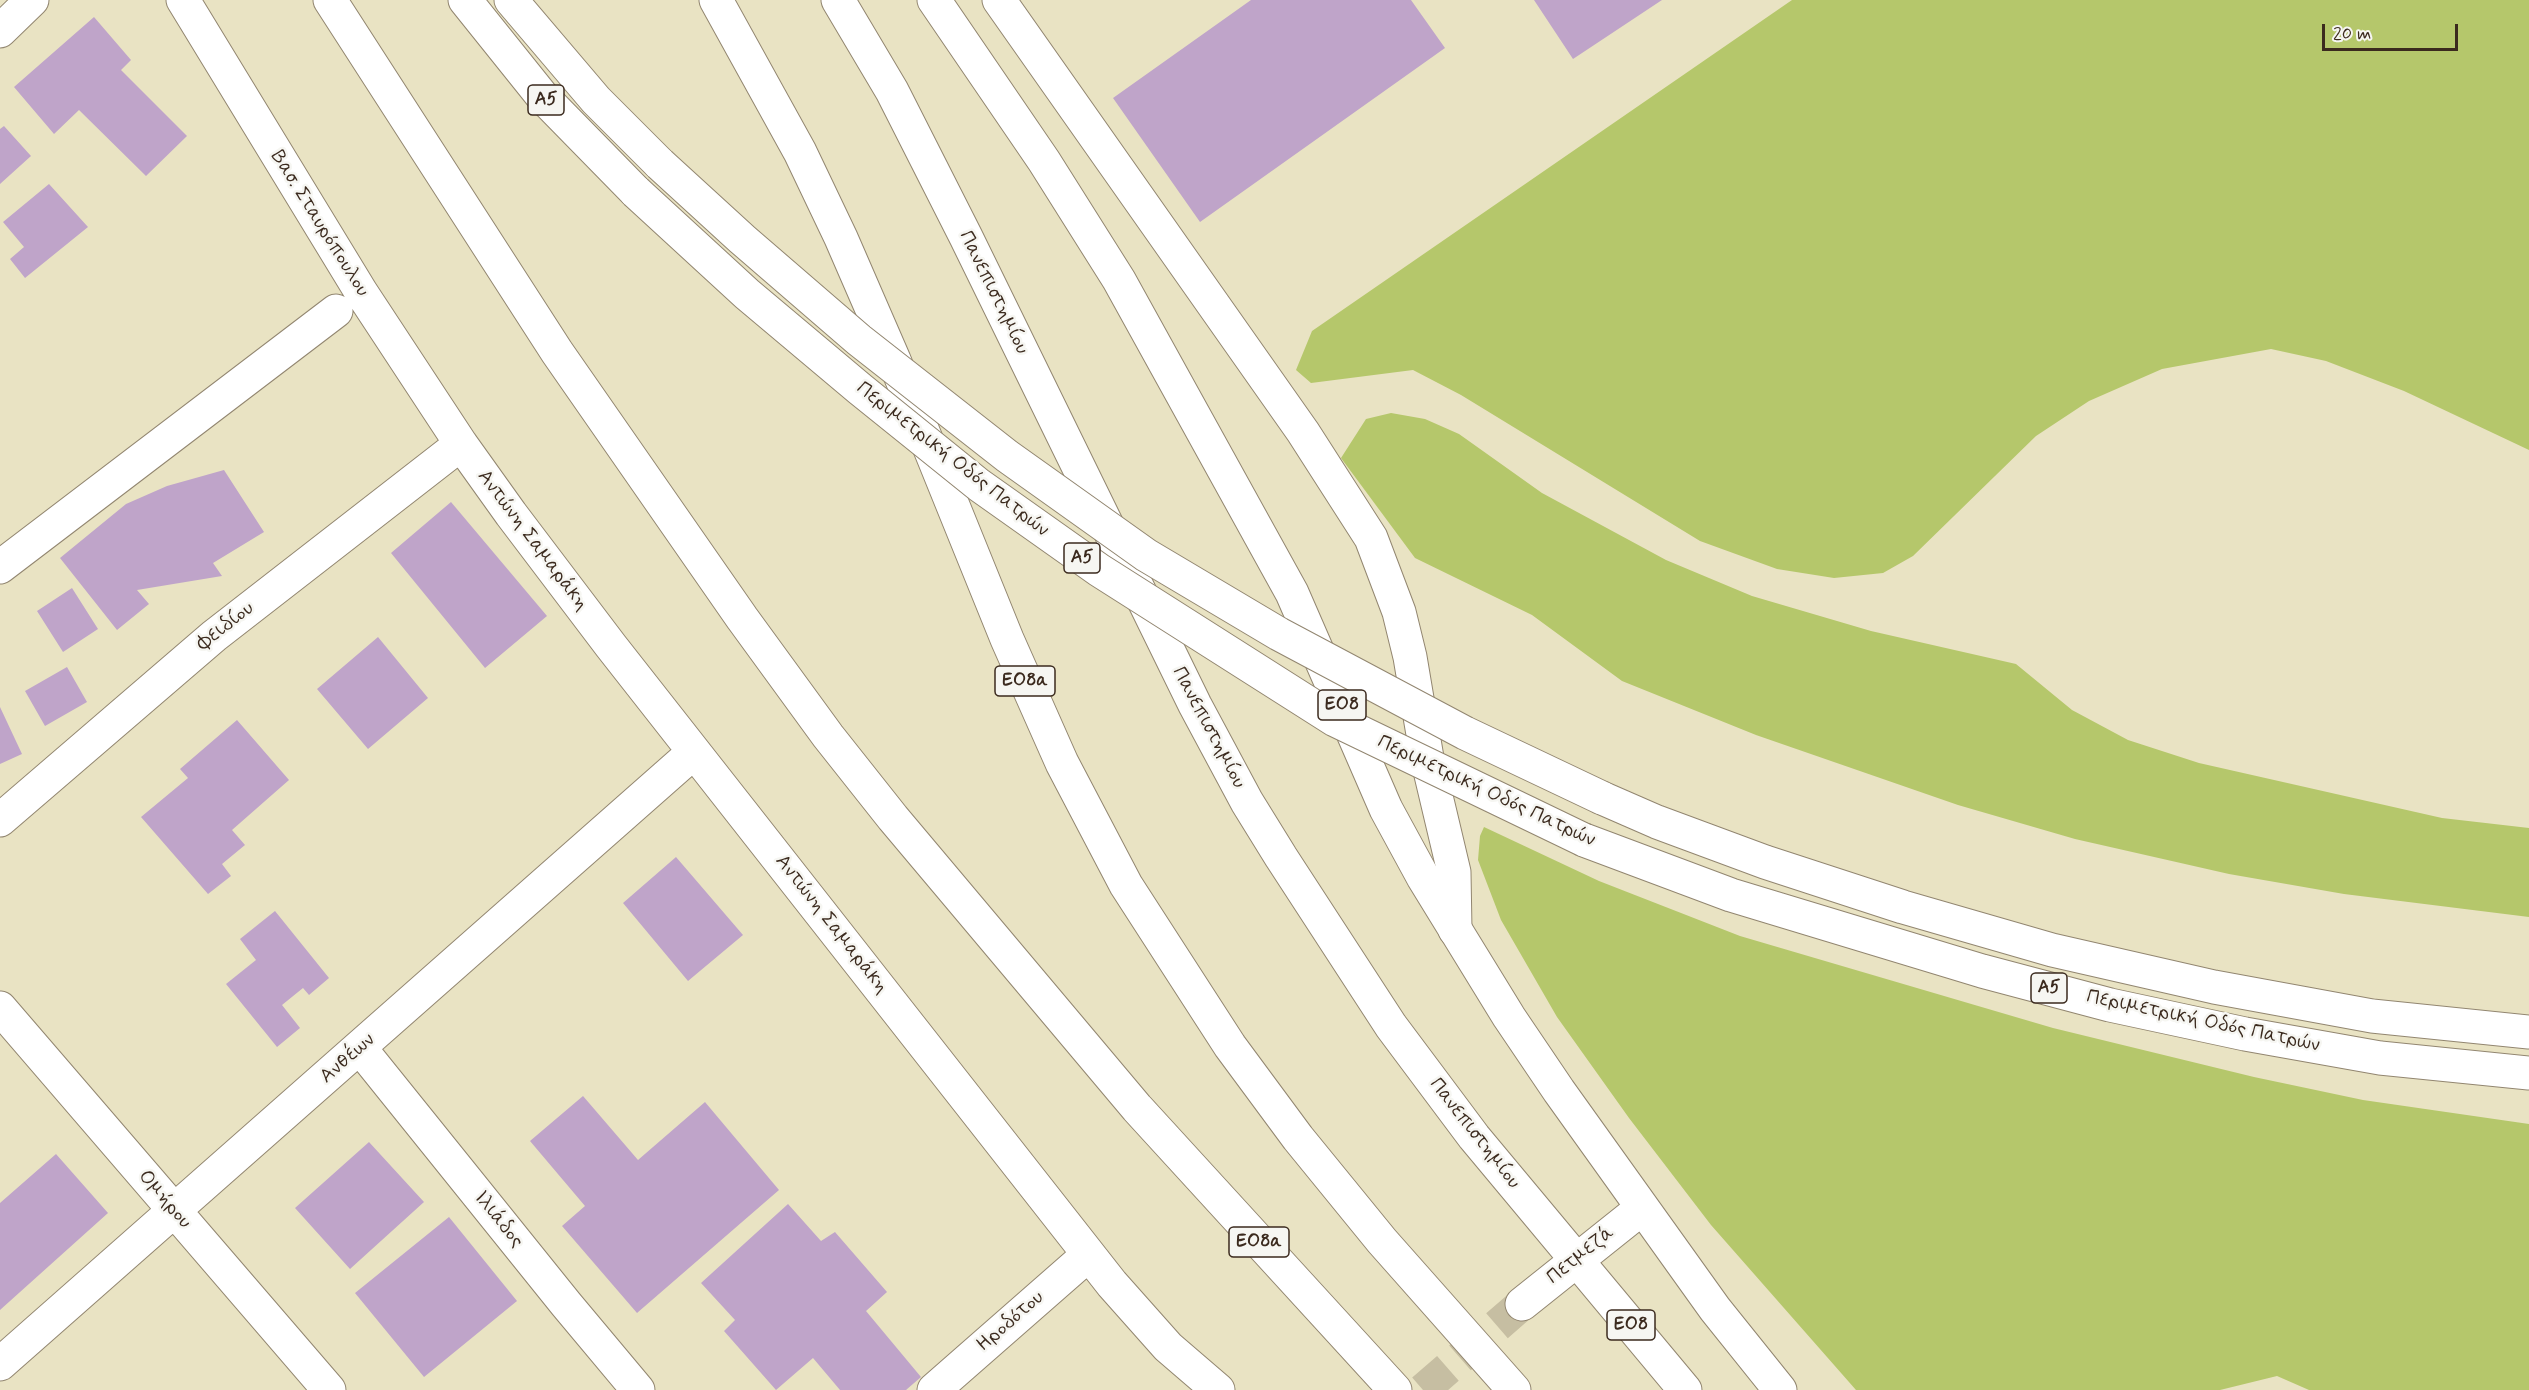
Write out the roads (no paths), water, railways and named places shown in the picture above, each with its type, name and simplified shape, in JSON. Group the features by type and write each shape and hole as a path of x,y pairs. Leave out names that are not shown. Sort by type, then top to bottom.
{"main road":[{"path":"0,31 32,0"},
{"name":"Βασ. Σταυρόπουλου","path":"183,0 329,242 461,444"},
{"name":"ΕΟ8α","path":"330,0 557,352 735,609 828,736 893,818 1137,1108 1388,1383"},
{"name":"Περιμετρική Οδός Πατρών","path":"465,0 542,96 636,192 747,294 860,389 979,485 1099,570 1335,720 1584,840 1731,895 1982,971 2110,1005 2245,1034 2380,1058 2529,1073"},
{"name":"Περιμετρική Οδός Πατρών","path":"511,0 596,100 660,164 742,239 859,340 1007,456 1146,555 1279,634 1444,722 1657,822 1765,862 1903,907 2052,950 2214,987 2372,1016 2529,1032"},
{"name":"ΕΟ8α","path":"716,0 800,152 836,228 894,360 1011,649 1062,763 1126,885 1199,999 1298,1138 1374,1232 1514,1390"},
{"name":"Πανεπιστημίου","path":"838,0 892,91 956,216 1164,644 1247,802 1391,1026 1474,1137 1685,1390"},
{"name":"ΕΟ8","path":"933,0 1044,162 1119,280 1292,593 1386,809 1455,930 1537,1060 1641,1209 1715,1309 1780,1390"},
{"path":"999,0 1303,432 1371,538 1399,612 1410,657 1427,759 1454,872 1455,930"},
{"path":"0,567 336,311"},
{"name":"Αντώνη Σαμαράκη","path":"461,444 559,578 1088,1255 1139,1317 1168,1347 1218,1390"},
{"name":"Φειδίου","path":"0,820 214,636 461,444"},
{"name":"Ανθέων","path":"0,1364 694,752"},
{"name":"Ομήρου","path":"0,1008 174,1212 317,1386"},
{"name":"Ιλιάδος","path":"360,1048 638,1390"},
{"name":"Πετμεζά","path":"1522,1304 1641,1209"},
{"name":"Ηροδότου","path":"934,1390 1088,1255"}],"tunnel":[{"path":"1423,1390 1522,1304"}]}
